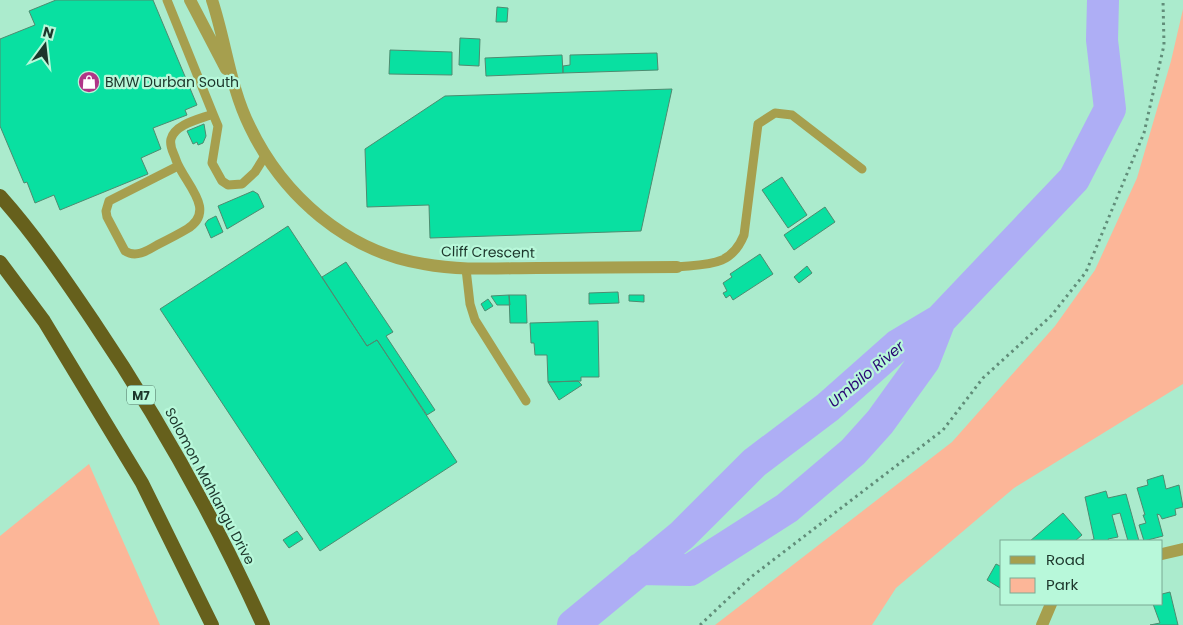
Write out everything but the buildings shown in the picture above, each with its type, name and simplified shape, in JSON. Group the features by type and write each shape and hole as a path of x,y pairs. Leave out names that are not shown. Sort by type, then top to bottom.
{"highway":[{"name":"Solomon Mahlangu Drive","path":"2,198 67,282 162,428 236,567 263,625"},
{"path":"0,262 4,270 44,322 142,483 212,625"}],"street":[{"name":"Cliff Crescent","path":"190,0 234,85 249,125 265,156 284,182 307,206 356,242 402,260 466,269 677,267"},
{"name":"Cliff Crescent","path":"212,0 222,29 234,85"},
{"path":"1163,554 1183,549"},
{"path":"1042,625 1051,605"}],"lane":[{"path":"166,0 218,126 212,163 222,181 228,185 242,184 255,172 265,156"},
{"path":"677,267 721,262 738,249 744,235 758,124 775,113 792,115 862,169"},
{"path":"178,166 112,199 107,205 107,217 128,254 138,254 147,251 188,229 200,217 201,204 178,166 170,148 172,135 187,124 213,114"},
{"path":"466,269 470,304 476,320 526,401"}],"path":[{"path":"700,625 751,577 943,430 983,378 1051,316 1086,272 1144,133 1164,45 1163,0"}],"green space":[{"path":"1183,9 1183,384 1014,488 896,588 872,625 715,625 952,442 1055,326 1095,270 1137,178 1171,61"},
{"path":"89,464 160,625 0,625 0,536"}],"waterway":[{"name":"Umbilo River","path":"573,625 682,535 754,463 828,407 898,345 940,320 1074,179 1110,109 1102,40 1103,0"},
{"path":"640,569 690,570 787,508 853,452 880,422 924,361 940,320"}],"place":[{"name":"BMW Durban South","path":"89,82"}]}
